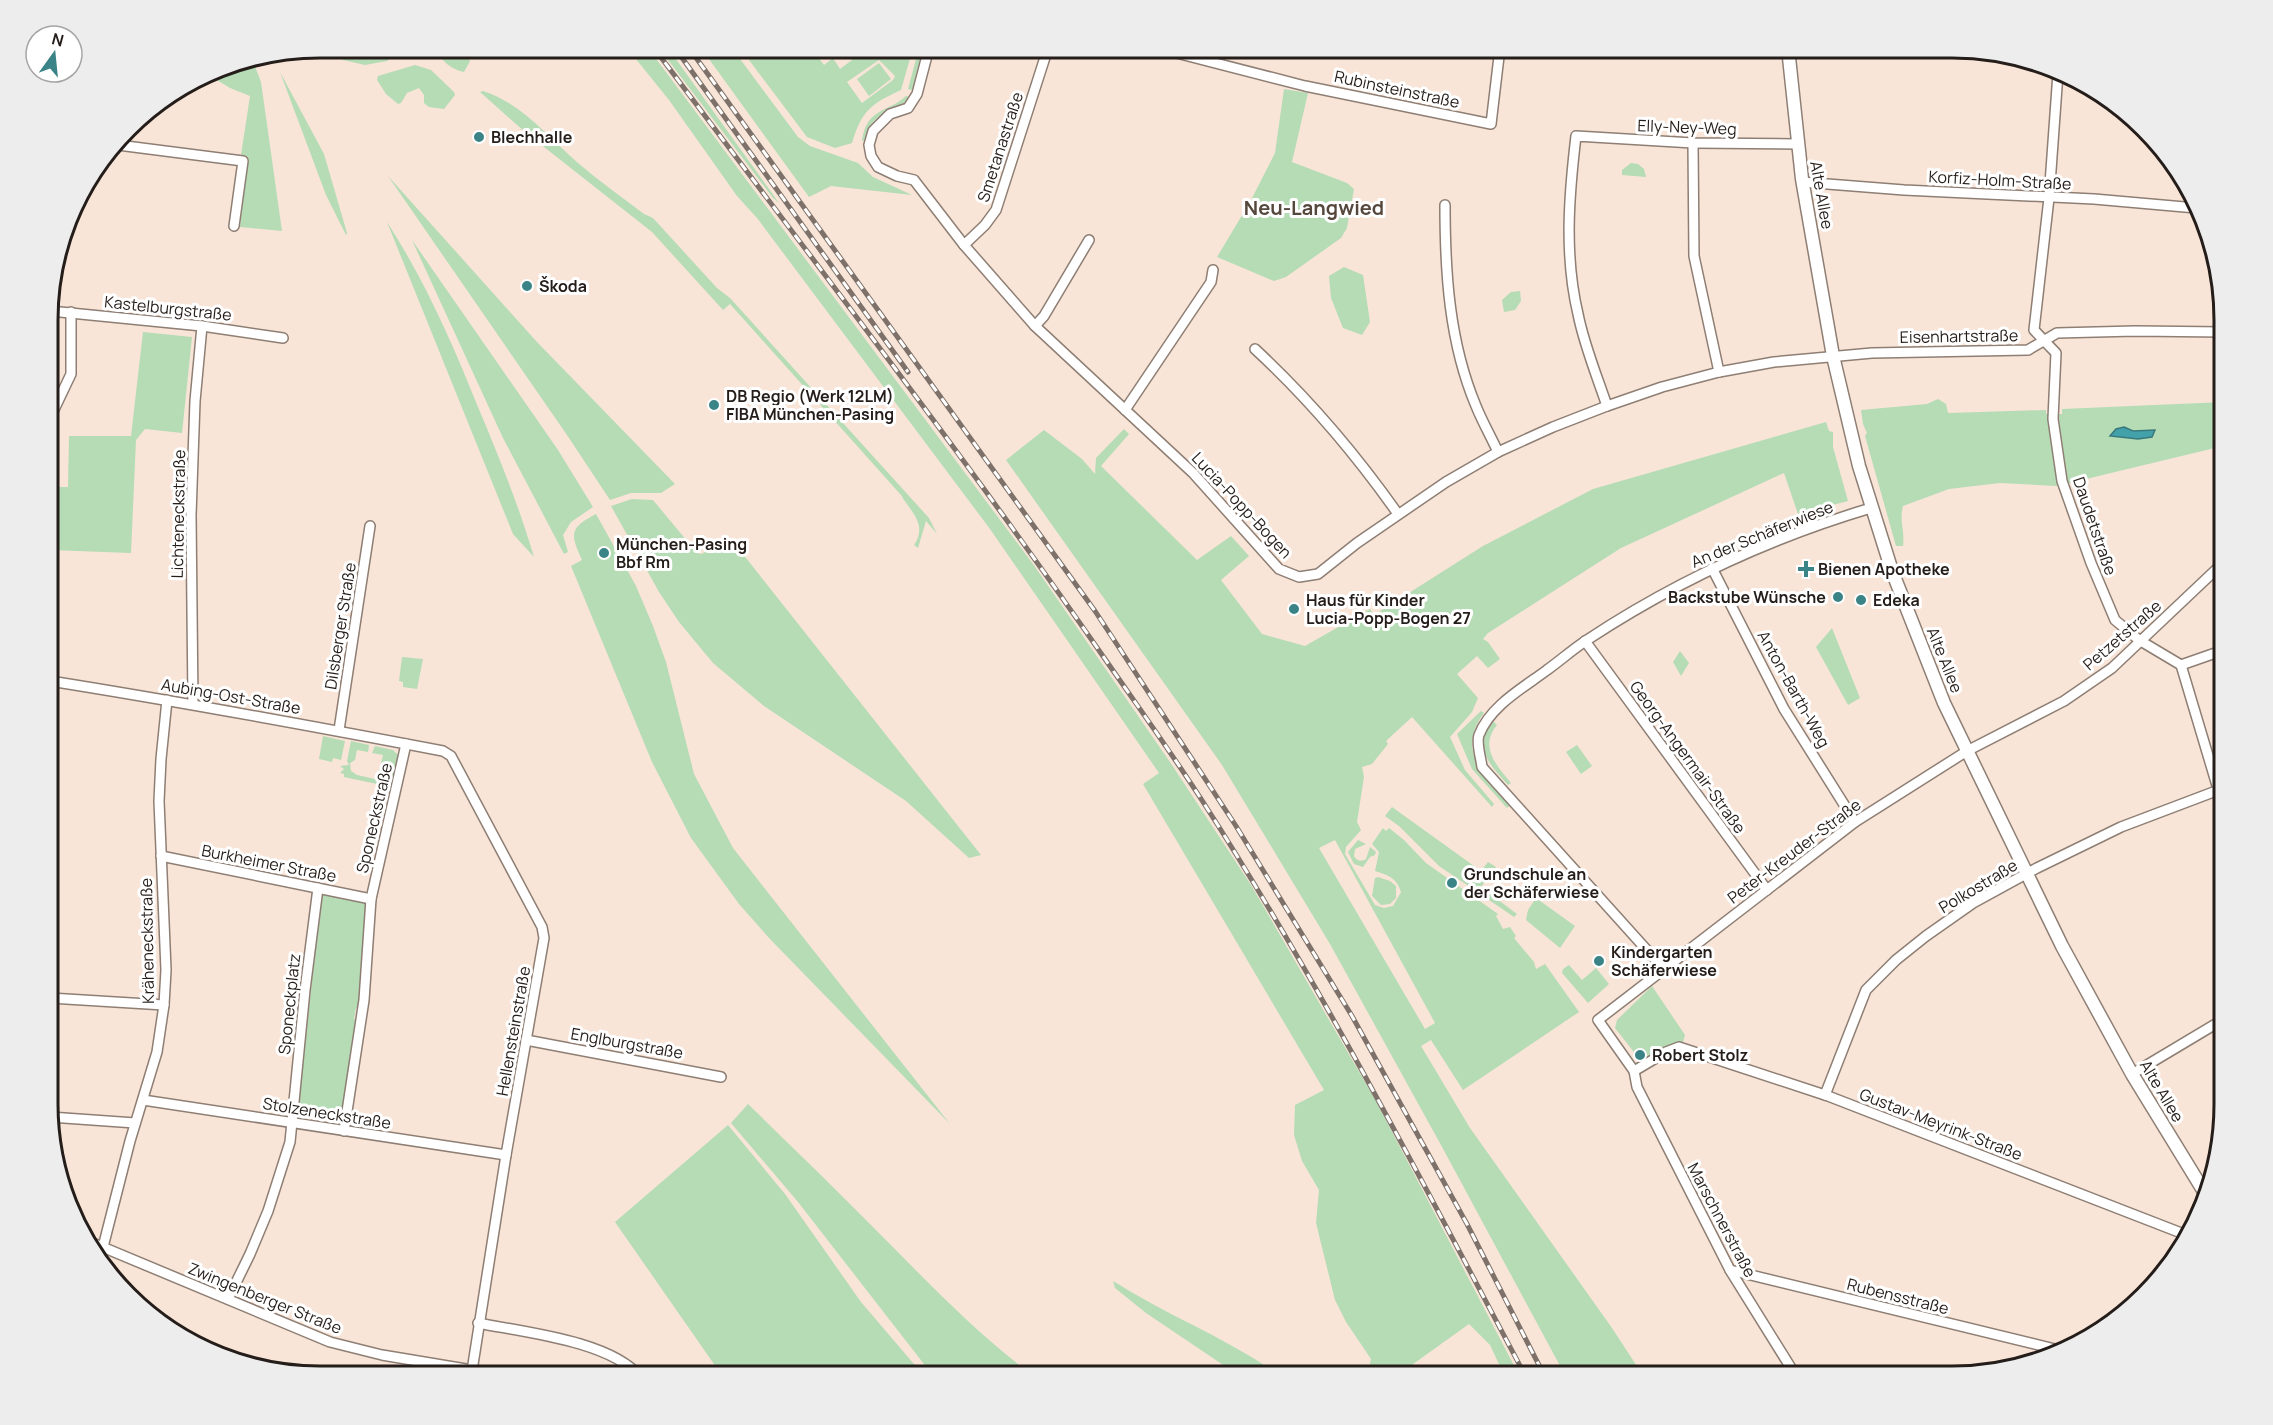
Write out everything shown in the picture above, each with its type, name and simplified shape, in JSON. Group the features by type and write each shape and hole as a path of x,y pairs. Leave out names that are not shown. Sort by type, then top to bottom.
{"street":[{"name":"Lucia-Popp-Bogen","path":"926,58 917,94 908,108 890,114 873,131 870,145 871,156 879,167 897,176 914,180 964,245 1035,326 1193,473 1279,569 1299,578 1318,574 1398,514 1446,482 1498,452 1553,427 1662,387 1719,372 1774,362 1833,356"},
{"name":"Smetanastraße","path":"964,245 996,210 1045,58"},
{"name":"Rubinsteinstraße","path":"1196,58 1305,86 1491,124 1499,58"},
{"name":"Alte Allee","path":"1789,58 1802,182 1833,356 1871,508 1931,671 1967,751 2062,946 2132,1074 2202,1187"},
{"name":"Daudetstraße","path":"2057,80 2049,198 2034,330 2056,353 2053,419 2062,481 2091,563 2115,620 2139,640 2181,665"},
{"name":"Elly-Ney-Weg","path":"1607,406 1578,315 1573,285 1568,228 1576,136 1693,144 1797,144"},
{"path":"1693,144 1694,256 1719,372"},
{"path":"125,146 243,161 234,226"},
{"name":"Korfiz-Holm-Straße","path":"1802,182 1904,190 2094,199 2189,207"},
{"path":"1445,205 1445,257 1459,354 1475,405 1498,452"},
{"path":"1035,326 1044,316 1089,240"},
{"path":"1125,410 1212,282 1213,270"},
{"name":"Kastelburgstraße","path":"59,311 201,326 283,338"},
{"path":"58,401 71,374 71,312"},
{"name":"Lichteneckstraße","path":"193,704 191,515 195,401 201,326"},
{"name":"Eisenhartstraße","path":"1833,356 2028,350 2057,333 2214,332"},
{"path":"1255,349 1298,388 1329,423 1359,459 1398,514"},
{"name":"An der Schäferwiese","path":"1664,968 1482,767 1478,738 1490,714 1585,641 1653,599 1712,568 1771,543 1871,508"},
{"name":"Dilsberger Straße","path":"339,730 370,526"},
{"name":"Anton-Barth-Weg","path":"1712,568 1784,708 1855,822"},
{"name":"Petzetstraße","path":"1967,751 2064,701 2112,668 2214,571"},
{"name":"Georg-Angermair-Straße","path":"1585,641 1767,890"},
{"path":"2214,653 2181,665 2214,765"},
{"name":"Aubing-Ost-Straße","path":"58,682 193,704 406,744"},
{"name":"Kräheneckstraße","path":"103,1247 135,1123 157,1053 164,1005 166,970 160,856 161,759 167,700"},
{"name":"Sponeckstraße","path":"371,899 406,744"},
{"name":"Hellensteinstraße","path":"406,744 442,751 451,756 542,927 544,938 472,1366"},
{"name":"Peter-Kreuder-Straße","path":"1646,982 1855,822 1967,751"},
{"name":"Polkostraße","path":"1825,1095 1866,990 1896,960 1926,936 1974,903 2121,827 2214,792"},
{"name":"Burkheimer Straße","path":"160,856 371,899"},
{"name":"Sponeckplatz","path":"228,1299 268,1211 290,1142 318,888"},
{"path":"344,1131 364,1000 371,899"},
{"name":"Marschnerstraße","path":"1646,982 1598,1020 1634,1071 1637,1087 1730,1270 1789,1366"},
{"path":"58,998 164,1005"},
{"path":"2132,1074 2214,1025"},
{"name":"Englburgstraße","path":"526,1040 722,1077"},
{"name":"Gustav-Meyrink-Straße","path":"1634,1071 1679,1047 1825,1095 2181,1233"},
{"name":"Stolzeneckstraße","path":"143,1100 506,1155"},
{"path":"59,1118 135,1123"},
{"name":"Zwingenberger Straße","path":"103,1247 330,1342 436,1366"},
{"name":"Rubensstraße","path":"1730,1270 2051,1348"},
{"path":"478,1323 589,1347 627,1366"}],"green space":[{"path":"341,58 391,58 387,61 365,65"},
{"path":"442,58 469,58 470,61 464,72 447,64"},
{"path":"635,58 655,58 1033,564 1172,765 1251,885 1376,1101 1514,1366 1500,1366 1490,1345 1469,1324 1410,1366 1369,1366 1371,1359 1346,1322 1335,1300 1316,1223 1319,1190 1302,1161 1294,1135 1295,1105 1324,1090 1143,784 1159,773 990,529 757,218 737,196 669,100"},
{"path":"667,58 675,58 779,203"},
{"path":"708,58 739,58 798,137 810,146 858,163 873,177 912,195 831,186 809,197"},
{"path":"748,58 819,58 824,65 833,58 840,69 852,60 850,58 910,58 901,90 869,109 852,143 835,148 807,137","holes":["879,60 895,76 893,80 862,103 847,82"]},
{"path":"916,58 920,58 912,90 908,89"},
{"path":"879,63 891,79 869,96 857,79"},
{"path":"415,65 431,70 454,92 455,95 444,109 429,107 424,103 424,95 419,88 407,93 398,104 386,94 377,80 378,76"},
{"path":"255,66 261,82 282,231 240,227 248,157 241,155 250,96 216,80"},
{"path":"280,72 324,154 346,235 326,195"},
{"path":"1284,89 1308,93 1292,162 1347,183 1354,189 1347,228 1341,238 1286,277 1274,281 1217,257 1250,202 1275,153"},
{"path":"480,92 497,96 522,112 586,170 644,214 653,218 717,288 730,298 929,518 937,534 926,521 918,548 914,545 918,538 919,525 901,495 730,304 723,310 652,232 525,132"},
{"path":"906,96 910,97 897,108 878,117 868,130 864,141 862,140 868,122 873,116"},
{"path":"1631,163 1638,164 1644,169 1646,177 1622,175 1622,170"},
{"path":"388,176 537,342 675,484 661,493 631,493 610,500"},
{"path":"387,222 426,289 458,359 508,482 534,557 513,534"},
{"path":"412,240 558,450 593,507 571,522 563,535 568,552 564,554 503,438"},
{"path":"1344,267 1363,275 1370,322 1362,335 1343,328 1331,298 1329,276"},
{"path":"1520,291 1521,301 1515,310 1504,312 1502,300 1511,292"},
{"path":"143,332 192,337 182,433 145,429 136,440 131,553 58,550 58,487 68,487 69,436 131,436"},
{"path":"1938,399 1946,404 1948,413 2046,410 2046,414 2062,414 2062,409 2214,402 2214,448 2057,486 2000,483 1949,489 1903,506 1903,546 1896,546 1865,436 1867,433 1861,410 1927,404"},
{"path":"1826,422 1829,431 1833,432 1833,447 1848,501 1798,514 1784,473 1621,548 1488,633 1483,639 1488,642 1500,659 1488,668 1477,656 1457,674 1478,698 1472,712 1450,737 1465,770 1494,804 1492,807 1412,717 1386,741 1388,744 1372,764 1362,767 1364,777 1357,822 1361,830 1346,847 1345,854 1375,905 1384,908 1393,906 1401,892 1397,883 1391,878 1375,871 1379,852 1372,844 1383,828 1386,831 1389,828 1426,863 1498,914 1496,916 1503,929 1510,927 1516,936 1514,938 1534,962 1536,969 1545,964 1579,1012 1463,1090 1431,1040 1421,1046 1470,1128 1637,1366 1560,1366 1330,944 1222,765 1006,460 1044,430 1082,459 1095,474 1096,458 1124,429 1129,434 1101,466 1197,560 1231,536 1249,556 1221,580 1262,634 1305,646 1370,609 1374,615 1483,546 1593,489","holes":["1335,840 1435,1023 1425,1029 1319,848"]},
{"path":"632,499 653,500 697,553 702,554 726,535 731,539 981,855 969,858 906,801 764,706 713,663 679,622 659,592 611,506"},
{"path":"596,514 636,586 653,626 666,662 694,774 733,848 950,1124 769,938 739,904 691,838 652,762 571,566 582,560 575,544 574,532 581,523"},
{"path":"1832,628 1860,698 1848,705 1816,647"},
{"path":"1680,651 1689,663 1681,676 1673,662"},
{"path":"402,657 423,659 417,689 403,687 403,682 399,681"},
{"path":"1481,711 1484,713 1472,739 1473,751 1483,773 1510,805 1507,808 1472,769 1457,734"},
{"path":"1492,720 1497,725 1489,741 1490,748 1495,763 1511,783 1508,785 1490,763 1484,747 1486,730"},
{"path":"323,736 345,741 341,760 333,758 332,762 319,759"},
{"path":"351,741 369,745 368,752 357,750 355,760 350,763 351,771 357,775 375,779 378,777 383,755 372,753 375,746 393,750 398,755 391,787 344,777 344,774 340,773 344,769 340,766 349,765 347,761"},
{"path":"1577,745 1592,766 1581,774 1566,752"},
{"path":"1392,807 1481,871 1488,862 1496,867 1481,887 1517,914 1514,917 1439,866 1399,826 1385,816"},
{"path":"1358,840 1366,844 1355,849 1356,859 1361,861 1366,859 1370,847 1376,852 1363,867 1354,864 1348,852"},
{"path":"1378,877 1396,886 1396,898 1390,904 1381,905 1372,896 1375,878"},
{"path":"322,891 368,901 360,1008 356,1008 354,1019 357,1020 351,1073 345,1101 336,1121 297,1115"},
{"path":"1536,898 1575,926 1560,948 1526,920 1528,910"},
{"path":"1569,965 1582,980 1596,968 1609,984 1588,1003 1562,973 1563,969"},
{"path":"1652,986 1685,1035 1683,1042 1646,1056 1637,1056 1615,1028 1617,1020"},
{"path":"748,1104 951,1305 1021,1366 925,1366 798,1202 731,1123"},
{"path":"728,1125 785,1194 861,1302 916,1366 715,1366 615,1222"},
{"path":"1113,1281 1266,1366 1225,1366 1146,1313 1115,1288"}],"water":[{"path":"2124,427 2133,431 2155,430 2152,437 2138,439 2110,436 2116,429"}],"railway":[{"path":"662,58 995,504 1193,786 1248,874 1331,1016 1520,1366"},
{"path":"682,58 908,372"},
{"path":"696,58 1095,611 1236,826 1352,1016 1467,1224 1539,1366"}],"place":[{"name":"Blechhalle","path":"479,137"},
{"name":"Škoda","path":"527,286"},
{"name":"DB Regio (Werk 12LM) FIBA München-Pasing","path":"714,405"},
{"name":"München-Pasing Bbf Rm","path":"604,553"},
{"name":"Bienen Apotheke","path":"1806,569"},
{"name":"Backstube Wünsche","path":"1838,597"},
{"name":"Edeka","path":"1861,600"},
{"name":"Haus für Kinder Lucia-Popp-Bogen 27","path":"1294,609"},
{"name":"Grundschule an der Schäferwiese","path":"1452,883"},
{"name":"Kindergarten Schäferwiese","path":"1599,961"},
{"name":"Robert Stolz","path":"1640,1055"}],"district":[{"name":"Neu-Langwied","path":"1314,207"}]}
